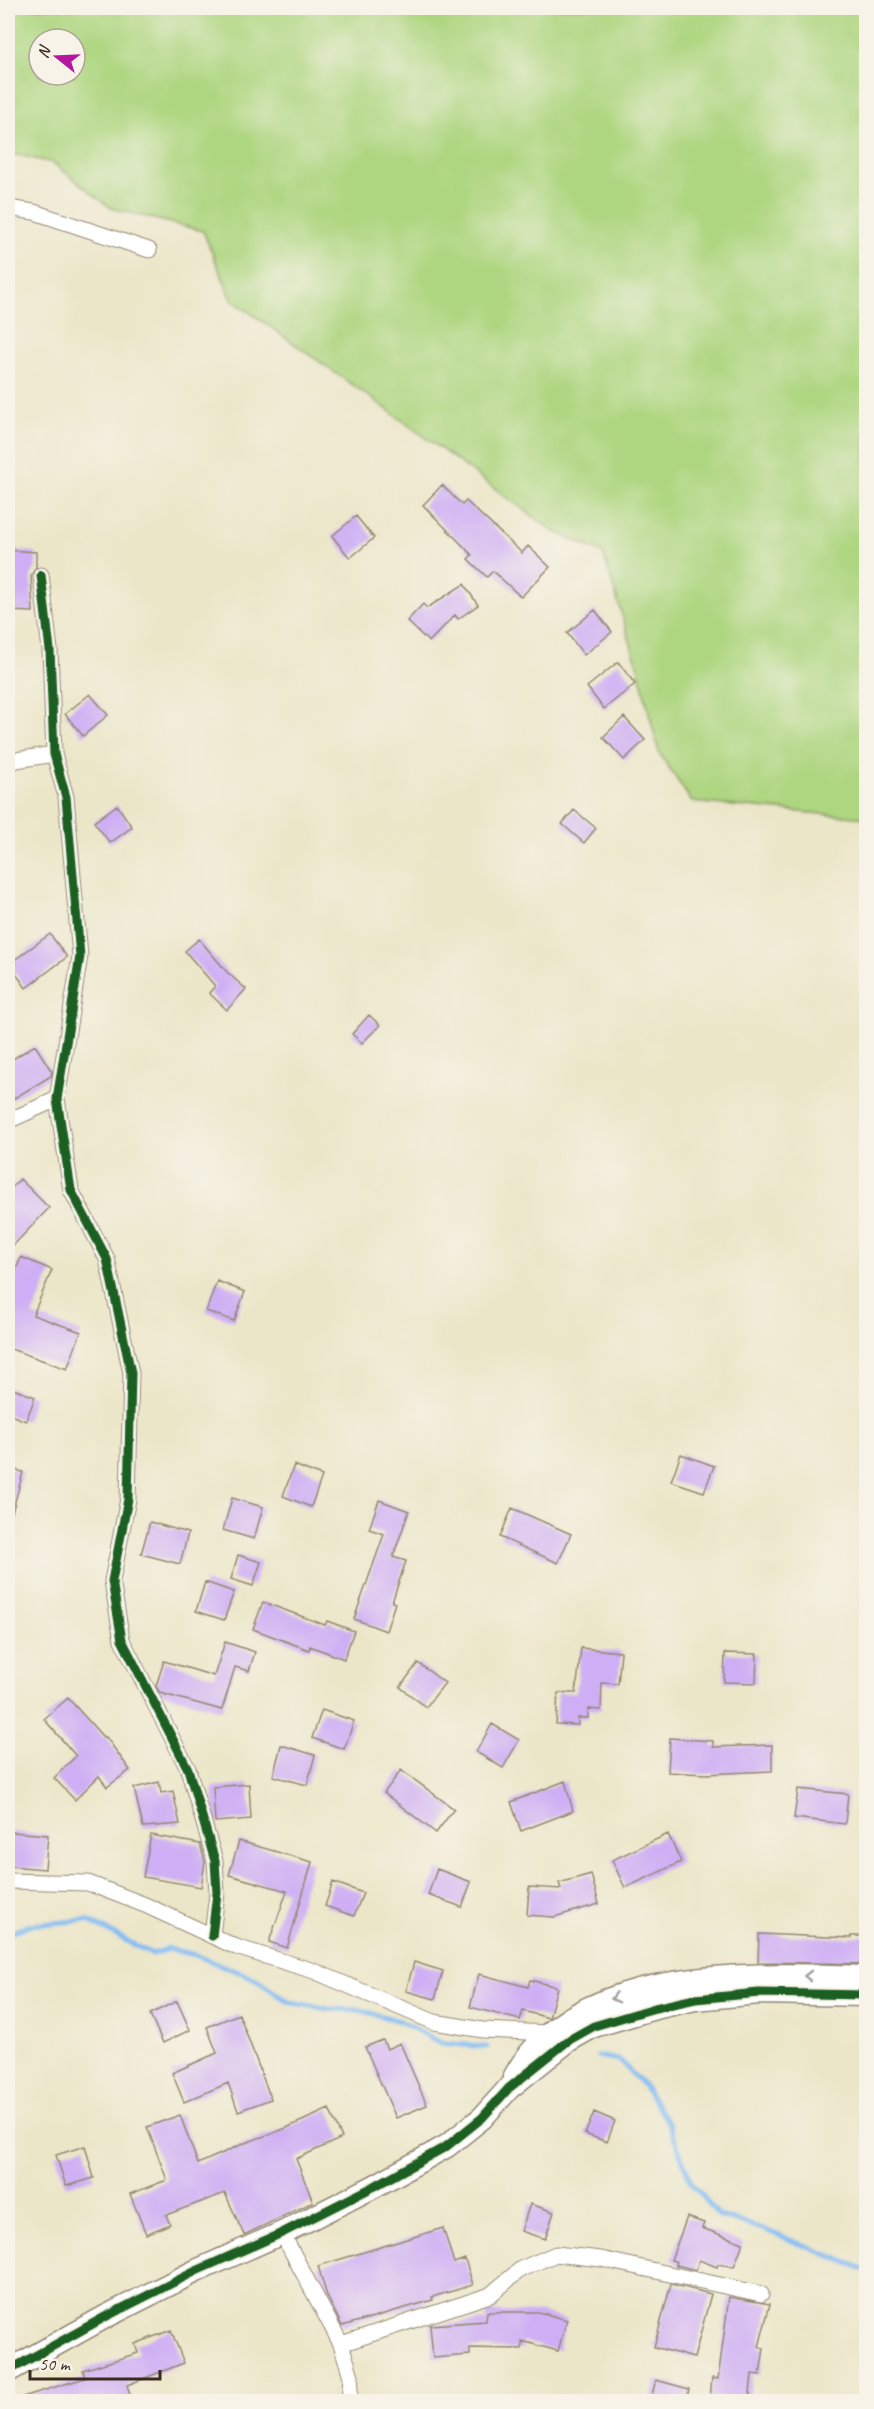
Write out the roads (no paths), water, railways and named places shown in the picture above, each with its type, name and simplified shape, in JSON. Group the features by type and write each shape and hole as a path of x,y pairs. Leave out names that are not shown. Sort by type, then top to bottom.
{"street":[{"path":"8,208 34,212 149,250"},
{"path":"41,575 50,650 54,754 66,797 80,956 57,1100 71,1190 107,1259 131,1373 128,1499 112,1581 122,1640 188,1769 215,1861 217,1893 212,1936"},
{"path":"8,765 16,760 54,754"},
{"path":"8,1121 57,1100"},
{"path":"8,1881 88,1883 145,1905 236,1947 314,1971 434,2022 483,2030 549,2033"},
{"path":"509,2088 529,2054 549,2033 564,2021 598,2002 688,1981 758,1974 867,1977"},
{"path":"8,2371 105,2317 196,2271 282,2233 447,2146 482,2118 509,2088 570,2040 594,2026 695,1999 759,1993 867,1995"},
{"path":"282,2233 340,2344 351,2376 349,2402"},
{"path":"340,2344 490,2295 521,2269 556,2254 601,2259 761,2294"}],"waterway":[{"path":"8,1934 29,1925 87,1920 152,1954 169,1949 192,1954 252,1977 289,2002 328,2009 360,2010 400,2021 441,2043 487,2047"},
{"path":"598,2056 619,2060 645,2087 669,2124 691,2182 719,2216 760,2228 866,2270"}]}
